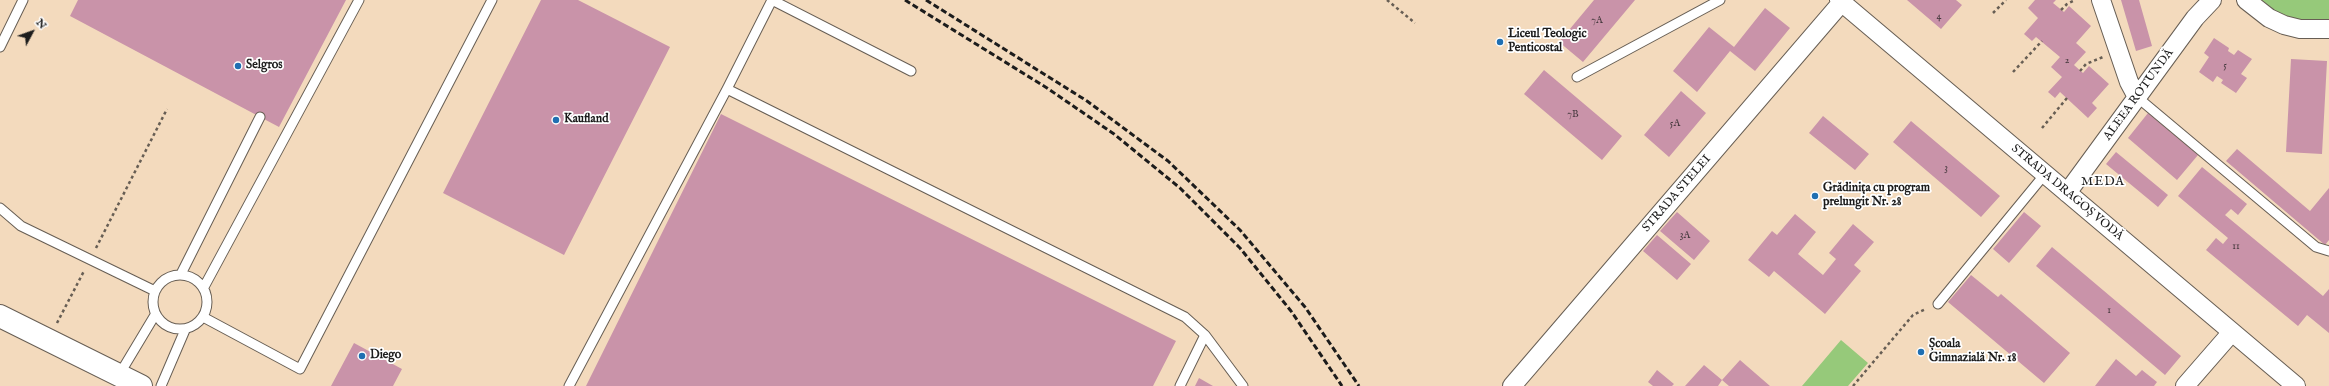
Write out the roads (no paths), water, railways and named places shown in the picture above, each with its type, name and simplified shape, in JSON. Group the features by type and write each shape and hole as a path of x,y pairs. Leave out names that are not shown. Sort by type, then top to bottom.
{"main road":[{"path":"1,318 48,339 141,386"}],"street":[{"path":"2101,0 2129,82 2137,97"},
{"name":"ALEEA ROTUNDĂ","path":"2067,193 2195,18 2212,0"},
{"path":"2246,0 2270,18 2284,25 2300,29 2329,29"},
{"name":"STRADA DRAGOȘ VODĂ","path":"1840,1 2296,386"},
{"name":"STRADA STELEI","path":"1512,386 1840,1"},
{"path":"2185,386 2232,332"}],"lane":[{"path":"0,47 23,0"},
{"path":"204,287 359,0"},
{"path":"203,317 300,369 492,0"},
{"path":"569,386 728,89 772,0 911,71"},
{"path":"1577,77 1720,0"},
{"path":"728,89 1185,318 1206,335 1243,386"},
{"path":"2137,97 2316,247 2329,251"},
{"path":"181,274 260,117"},
{"path":"1938,304 2046,174"},
{"path":"0,208 21,226 155,291"},
{"path":"181,274 194,278 204,287 208,300 203,317 197,324 185,330 173,329 163,324 155,315 152,303 155,291 166,278 181,274"},
{"path":"119,375 155,315"},
{"path":"161,386 185,330"},
{"path":"1180,386 1206,335"}],"railway":[{"path":"905,0 1047,88 1114,134 1180,188 1240,248 1291,311 1342,386"},
{"path":"926,0 1087,101 1168,161 1240,230 1305,307 1359,386"}],"place":[{"name":"Liceul Teologic Penticostal","path":"1500,42"},
{"name":"Selgros","path":"238,66"},
{"name":"Kaufland","path":"556,120"},
{"name":"Grădinița cu program prelungit Nr. 28","path":"1815,196"},
{"name":"Școala Gimnazială Nr. 18","path":"1921,352"},
{"name":"Diego","path":"362,356"}],"district":[{"name":"MEDA","path":"2103,182"}]}
